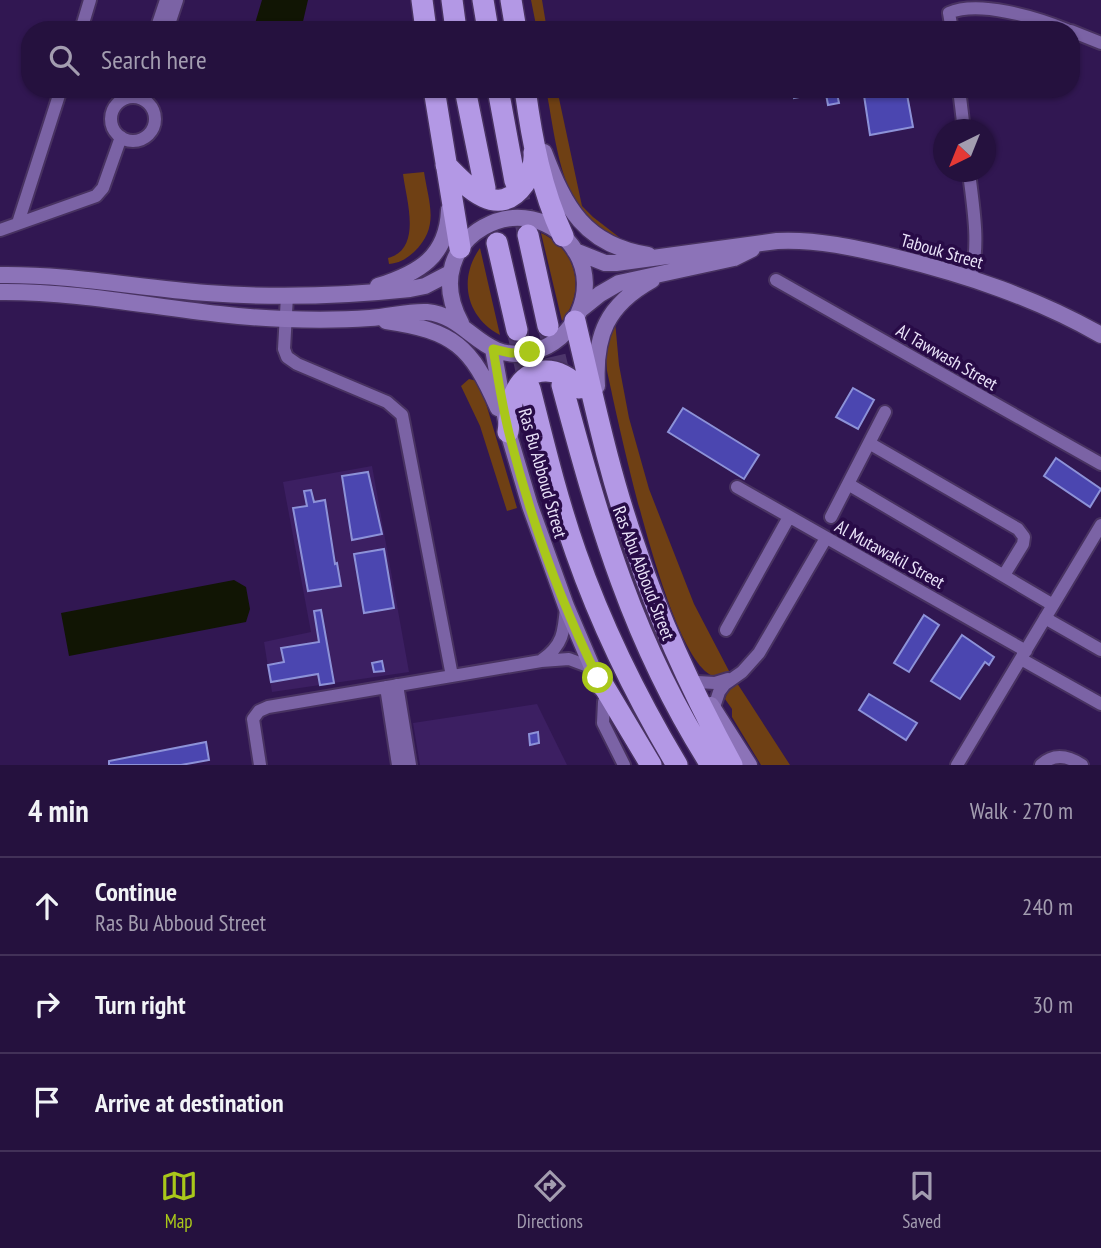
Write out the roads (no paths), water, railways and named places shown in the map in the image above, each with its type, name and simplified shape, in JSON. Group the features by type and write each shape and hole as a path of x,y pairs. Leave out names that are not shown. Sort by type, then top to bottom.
{"highway":[{"path":"422,0 425,21"},
{"path":"452,0 455,21"},
{"path":"483,0 486,21"},
{"path":"512,0 515,21"},
{"path":"435,98 460,248"},
{"path":"467,98 485,188"},
{"path":"500,98 516,181"},
{"path":"526,98 534,146 552,213 569,243"},
{"path":"446,165 481,197 493,200 506,198 517,193 532,171 534,146"},
{"path":"528,235 548,326"},
{"path":"498,243 517,330"},
{"path":"578,316 599,419 634,545 688,682 732,765"},
{"path":"509,432 510,411 515,393 524,380 540,371 555,371 571,380 578,386 599,419"},
{"name":"Ras Abu Abboud Street","path":"562,385 593,502 627,602 678,711 711,765"},
{"path":"530,389 552,473 590,591 638,695 677,765"},
{"path":"596,673 651,765"}],"street":[{"path":"84,21 90,0"},
{"path":"159,21 166,0"},
{"path":"170,21 177,0"},
{"path":"950,21 949,13 972,0 998,3 1044,21"},
{"path":"1080,35 1101,43"},
{"path":"18,223 58,98"},
{"path":"125,98 114,108 112,124 121,137 131,141 141,140 149,135 154,126 155,116 150,98"},
{"path":"138,98 152,107"},
{"path":"960,98 963,119"},
{"path":"528,111 564,201 589,231 618,248 651,255 678,256"},
{"path":"0,230 96,196 103,188 121,137"},
{"path":"970,182 977,242 971,278"},
{"path":"360,291 405,276 435,254 447,228 450,190"},
{"path":"508,218 528,219 547,225 569,243 585,280 584,296 578,316 563,336 548,346 530,352 511,353 493,349 476,340 461,323 450,299 450,273 460,248 473,233 490,223 508,218"},
{"name":"Tabouk Street","path":"569,243 605,263 794,240 832,244 971,278 1054,310 1101,335"},
{"name":"Tabouk Street","path":"578,316 600,294 620,283 734,258 763,243"},
{"path":"0,275 76,279 224,294 287,296 410,289 425,286 450,273"},
{"path":"599,419 596,360 598,345 608,319 628,296 666,274"},
{"name":"Al Tawwash Street","path":"776,280 1101,464"},
{"path":"0,292 93,297 220,315 285,319 370,318 429,312 461,323"},
{"path":"287,296 283,340 287,357 297,364 387,401 402,415 452,676"},
{"path":"370,318 434,330 463,349 483,376 509,432"},
{"name":"Ras Bu Abboud Street","path":"493,349 509,432 530,506 566,606 596,673 604,702 639,765"},
{"path":"831,517 885,412"},
{"path":"869,443 1018,529 1024,537 1023,544 1003,575"},
{"path":"848,484 1053,605"},
{"name":"Al Mutawakil Street","path":"737,487 1023,655 1101,704"},
{"path":"726,631 789,517"},
{"path":"957,765 1101,525"},
{"path":"713,710 719,692 752,663 759,653 826,538"},
{"name":"Ras Bu Abboud Street","path":"541,661 552,653 560,642 566,606"},
{"path":"1045,618 1101,649"},
{"path":"671,640 749,765"},
{"path":"260,765 253,724 256,714 268,706 541,661 573,660 596,673"},
{"path":"697,682 715,682 735,676"},
{"path":"392,686 398,765"},
{"path":"392,686 410,765"},
{"name":"Ras Bu Abboud Street","path":"604,702 603,723 624,765"},
{"path":"1041,765 1051,757 1060,757 1082,765"}],"tunnel":[{"path":"515,181 528,235"},
{"path":"548,326 562,385"},
{"path":"517,330 530,389"}]}
